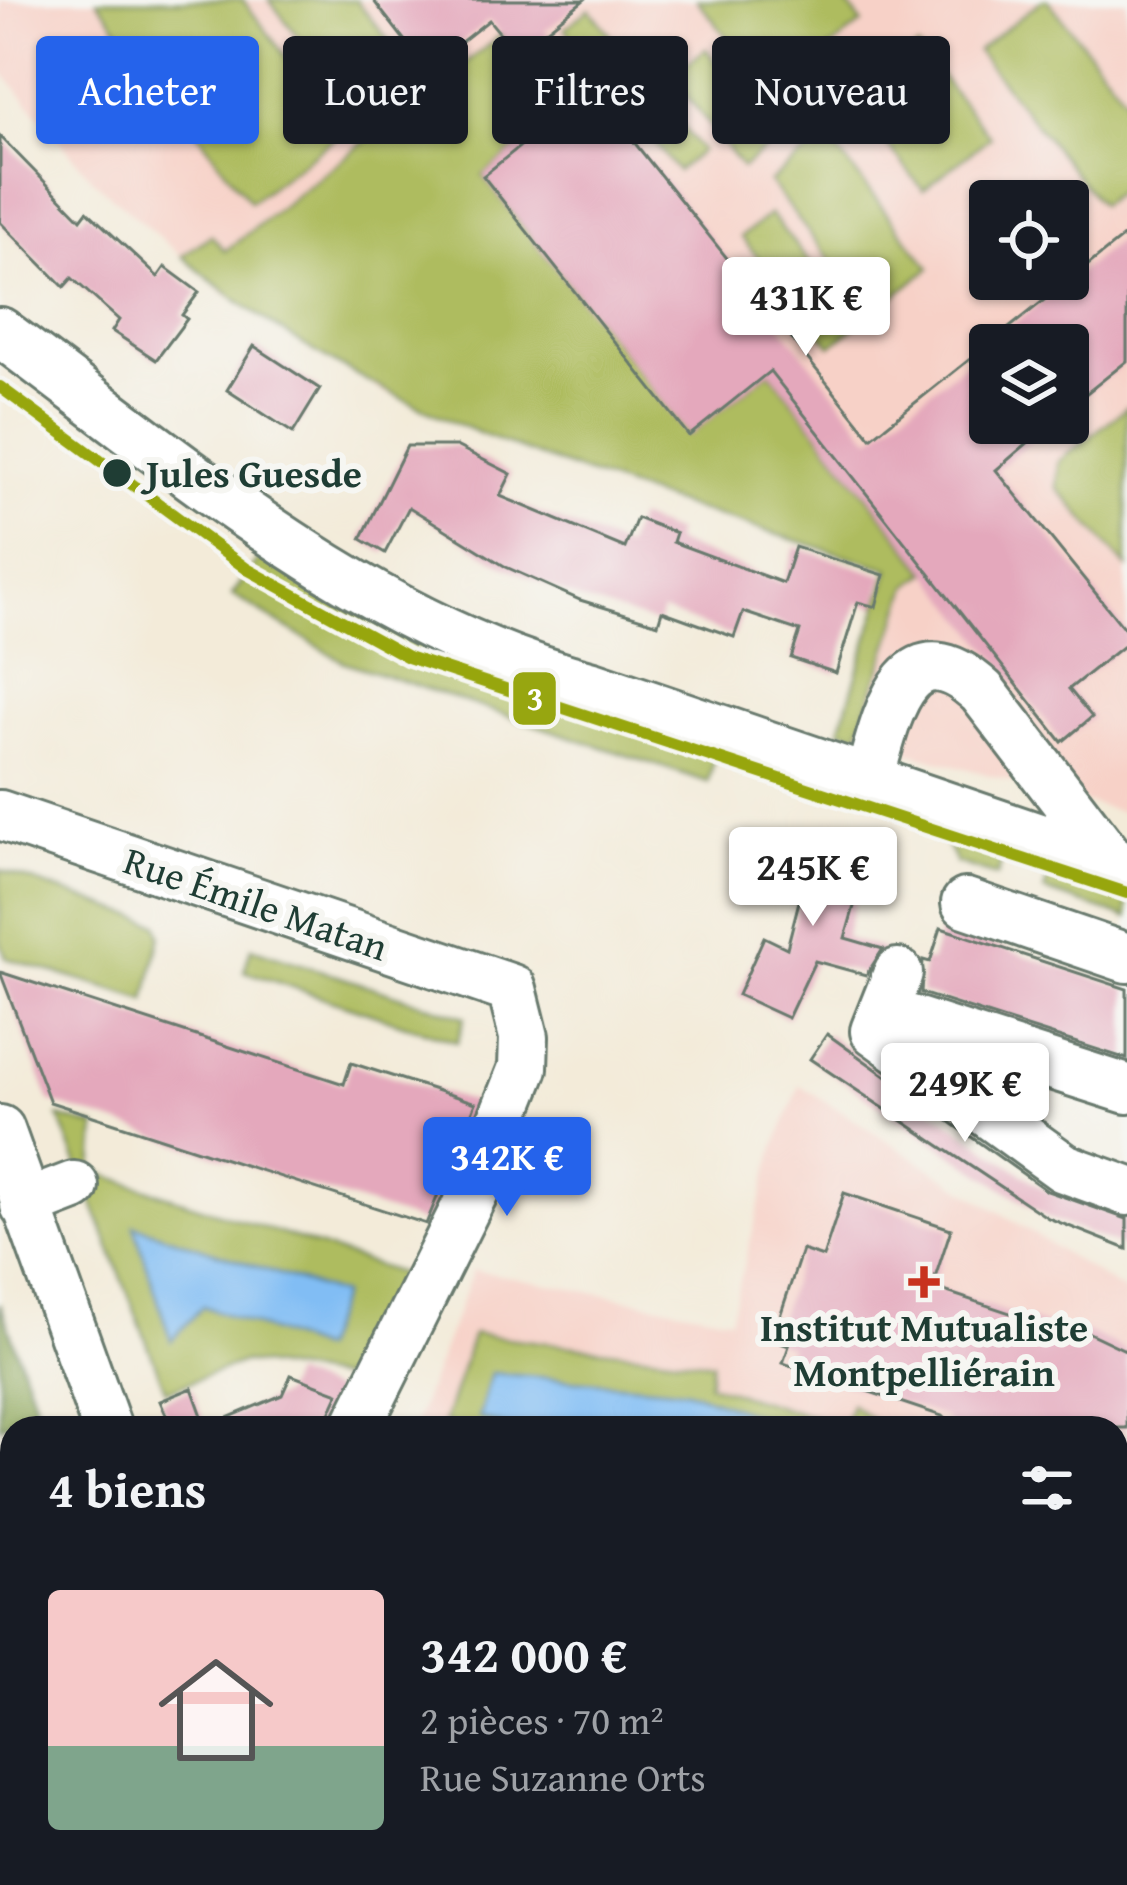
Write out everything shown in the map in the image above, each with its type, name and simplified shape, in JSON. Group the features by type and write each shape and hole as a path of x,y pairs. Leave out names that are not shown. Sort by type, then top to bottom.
{"street":[{"path":"0,332 350,581 450,637 525,669 593,686 1120,866"},
{"path":"869,779 890,706 903,681 929,668 957,669 982,692 1120,866"},
{"name":"Rue Émile Matan","path":"0,815 512,989 524,1037 523,1067 474,1190 362,1416"},
{"path":"966,903 1127,958"},
{"path":"1127,1089 890,992 875,1031 1064,1168 1127,1191"},
{"path":"0,1130 103,1416"},
{"path":"26,1205 74,1186"}],"shaded area":[{"path":"0,0 1127,0 1127,814 852,736 902,572 626,487 381,391 226,295 93,180 63,144 259,144 259,36 36,36 36,112 0,69"},
{"name":"Institut Mutualiste Montpelliérain","path":"800,1085 1127,1293 1127,1416 418,1416 473,1270 730,1318 775,1147"}],"green space":[{"path":"97,0 243,0 283,53 283,144 327,144 250,202 206,144 259,144 259,36 124,36"},
{"path":"269,0 356,0 385,36 298,36"},
{"path":"697,0 844,0 862,23 846,36 726,36"},
{"path":"1048,0 1127,100 1127,184 1100,205 1089,191 1089,180 1080,180 977,51"},
{"path":"590,9 611,36 571,36 565,28"},
{"path":"492,42 492,144 523,144 483,176 689,435 770,371 927,572 909,586 858,734 840,729 890,569 610,482 428,411 341,367 259,316 182,256 211,235 225,251 362,144 468,144 468,61"},
{"path":"706,49 712,57 712,129 688,97 688,62"},
{"path":"950,88 990,137 923,190 887,144 950,144"},
{"path":"688,133 702,151 677,171 656,144 688,144"},
{"path":"724,144 773,144 742,168"},
{"path":"818,144 833,144 930,268 872,314 769,182"},
{"path":"770,214 859,323 831,346 741,237"},
{"path":"1127,407 1127,567 1057,488 1059,461 1080,444 1089,444 1089,437"},
{"path":"262,554 719,741 708,782 344,662 232,595"},
{"path":"930,810 1010,836 997,876 956,863"},
{"path":"1056,851 1127,875 1127,918 1044,891"},
{"path":"0,870 158,924 161,935 146,1000 6,958 0,940"},
{"path":"251,948 465,1017 457,1042 244,971"},
{"path":"59,1117 96,1127 93,1171 405,1275 349,1380 243,1362 166,1391"},
{"path":"0,1303 37,1409 23,1416 0,1416"},
{"path":"473,1334 712,1362 708,1384 811,1416 446,1416"},
{"path":"851,1404 867,1416 847,1416"}],"water":[{"path":"134,1225 341,1295 320,1350 203,1306 171,1341"},
{"path":"491,1373 687,1390 757,1416 480,1416"}],"building":[{"path":"373,0 584,0 545,31 549,36 502,36 489,20 468,37 401,36"},
{"path":"0,136 81,219 87,211 158,277 165,267 199,292 182,315 187,319 156,360 112,331 119,320 72,278 64,287 0,222"},
{"path":"523,144 636,144 871,438 969,360 969,444 1026,444 996,470 1127,632 1127,643 1069,689 1092,717 1062,742 770,371 689,436 483,176"},
{"path":"1127,234 1127,361 1089,391 1089,324 1014,324 1044,300 1089,300 1089,264"},
{"path":"254,346 320,389 293,433 227,390"},
{"path":"407,446 456,446 511,474 500,496 625,548 637,518 676,533 673,542 783,583 795,547 884,575 876,607 858,602 836,673 791,658 800,631 743,612 734,637 662,611 658,624 580,600 506,567 409,507 385,553 361,539"},
{"path":"806,837 868,857 845,938 883,949 866,975 815,961 788,1018 738,995 764,937 787,948 802,890 789,885"},
{"path":"941,928 1127,989 1127,1059 921,993 923,960 930,962"},
{"path":"0,972 344,1084 351,1063 476,1103 426,1224 50,1102"},
{"path":"827,1034 1047,1191 1127,1219 1127,1249 1048,1218 810,1059"},
{"path":"844,1193 951,1229 932,1287 1082,1337 1085,1331 1127,1351 1127,1416 942,1416 783,1363 789,1346 772,1340 802,1250 823,1257"},
{"path":"291,1375 339,1393 328,1416 232,1416 282,1395"},
{"path":"192,1388 202,1416 167,1416 160,1401"}],"transit line":[{"name":"3","path":"0,387 247,569 408,657 1127,893"}],"place":[{"name":"Jules Guesde","path":"117,473"},
{"name":"Institut Mutualiste Montpelliérain","path":"924,1282"}]}
